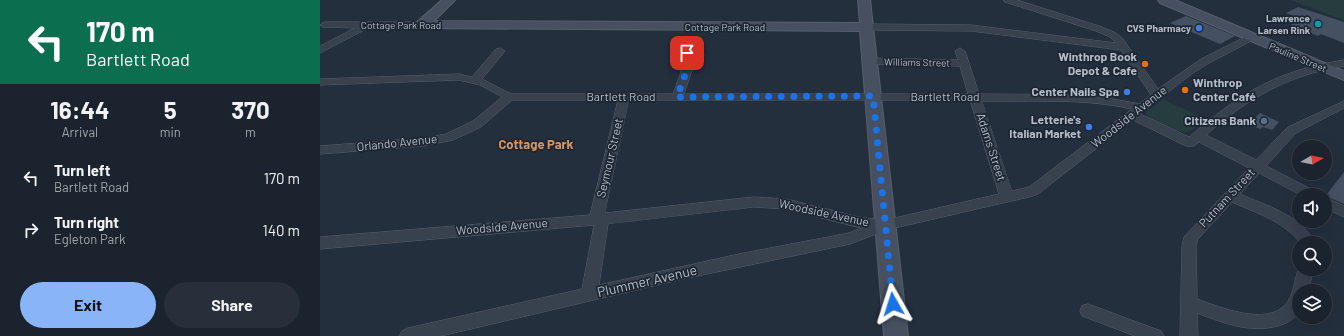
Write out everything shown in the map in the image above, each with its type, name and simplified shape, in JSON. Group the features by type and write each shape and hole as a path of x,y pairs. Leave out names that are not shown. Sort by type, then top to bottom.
{"main road":[{"path":"422,25 449,0"},
{"path":"864,0 896,336"},
{"name":"Pauline Street","path":"1164,0 1344,76"},
{"name":"Cottage Park Road","path":"422,25 867,27"}],"street":[{"path":"1008,0 1107,31 1116,37 1157,96"},
{"name":"Cottage Park Road","path":"325,25 422,25"},
{"path":"320,50 367,25"},
{"name":"Cottage Park Road","path":"867,27 971,28 1124,48"},
{"name":"Woodside Avenue","path":"320,243 599,219 761,202 793,205 863,223 886,225 1033,191 1199,64 1252,37"},
{"path":"475,80 500,51"},
{"name":"Adams Street","path":"960,51 1007,197"},
{"name":"Williams Street","path":"870,61 964,63"},
{"path":"1194,140 1230,109 1248,97 1289,77 1322,67 1344,63"},
{"path":"677,97 686,72"},
{"path":"320,82 449,77 475,80 492,86 509,97"},
{"name":"Bartlett Road","path":"509,97 975,96 1115,102 1194,140 1257,166 1299,188"},
{"name":"Orlando Avenue","path":"320,150 423,142 449,137 477,124 509,97"},
{"name":"Seymour Street","path":"589,294 599,219 624,97"},
{"name":"Putnam Street","path":"1189,336 1190,239 1193,234 1294,128 1344,104"},
{"path":"1230,195 1292,225 1304,236"},
{"path":"1332,206 1344,212"},
{"name":"Plummer Avenue","path":"408,336 628,284 850,238 886,225"},
{"path":"1189,303 1239,321 1261,323 1273,322 1284,317 1291,310 1303,276"},
{"path":"1088,311 1155,336"}],"green space":[{"path":"1290,0 1344,0 1344,20"},
{"path":"1163,99 1203,118 1196,124 1197,126 1188,132 1182,132 1160,124 1147,116 1146,112"}],"building":[{"name":"Lawrence Larsen Rink","path":"1298,7 1344,22 1344,43 1321,34 1318,36 1290,25 1296,22 1291,20 1296,17 1286,13"},
{"name":"CVS Pharmacy","path":"1186,16 1235,36 1220,44 1170,23"},
{"name":"Citizens Bank","path":"1260,113 1279,122 1272,130 1263,127 1260,129 1249,124"},
{"path":"1344,172 1344,204 1332,199 1332,188"}],"place":[{"name":"Lawrence Larsen Rink","path":"1318,24"},
{"name":"CVS Pharmacy","path":"1199,28"},
{"name":"Winthrop Book Depot & Cafe","path":"1145,64"},
{"name":"Winthrop Center Café","path":"1185,90"},
{"name":"Center Nails Spa","path":"1127,92"},
{"name":"Citizens Bank","path":"1264,121"},
{"name":"Letterie's Italian Market","path":"1089,127"}],"district":[{"name":"Cottage Park","path":"536,144"}],"route":[{"path":"687,53 683,61 683,66 686,72 677,97 873,96 893,304"}]}
